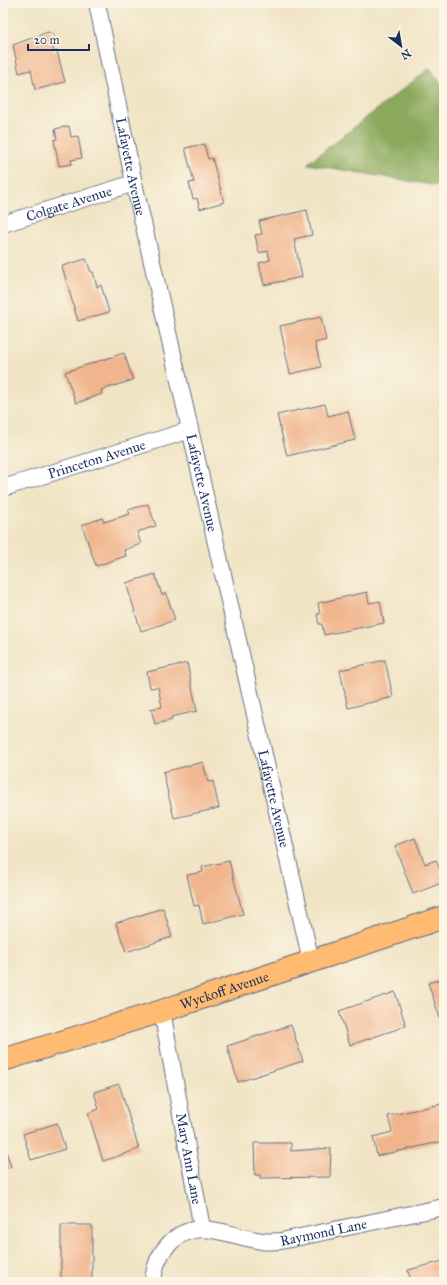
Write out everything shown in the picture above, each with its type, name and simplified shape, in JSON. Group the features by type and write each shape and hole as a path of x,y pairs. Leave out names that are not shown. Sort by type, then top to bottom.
{"main road":[{"name":"Wyckoff Avenue","path":"3,1060 162,1010 444,917"}],"street":[{"name":"Lafayette Avenue","path":"97,3 134,183 310,961"},
{"name":"Colgate Avenue","path":"3,224 134,183"},
{"name":"Princeton Avenue","path":"3,488 190,430"},
{"name":"Mary Ann Lane","path":"162,1010 202,1228"},
{"name":"Raymond Lane","path":"202,1228 217,1230 262,1241 281,1241 444,1207"},
{"path":"153,1282 155,1265 161,1252 173,1239 187,1232 202,1228"}],"green space":[{"path":"430,68 444,87 444,213 438,186 307,164"}],"building":[{"path":"48,32 54,35 55,41 52,46 54,52 57,51 65,82 35,90 31,70 19,73 13,45"},
{"path":"69,126 71,137 78,136 82,158 71,160 72,164 59,166 54,140 57,139 55,129"},
{"path":"204,144 208,159 212,158 224,202 200,209 197,198 193,199 189,183 194,182 185,148"},
{"path":"307,210 312,235 294,239 302,277 264,285 259,263 270,260 268,251 259,253 255,235 262,234 259,221"},
{"path":"86,259 91,272 93,272 97,287 101,285 109,312 78,321 62,266"},
{"path":"321,317 326,340 315,343 321,367 290,374 280,326"},
{"path":"124,353 133,380 101,390 102,394 76,403 65,372"},
{"path":"325,404 328,416 348,411 355,440 287,456 277,415"},
{"path":"148,504 156,526 137,532 141,544 124,550 126,556 96,566 82,525 102,518 104,522 130,514 128,510"},
{"path":"155,574 162,595 166,593 175,620 141,631 126,583"},
{"path":"367,592 369,603 380,601 384,623 324,635 322,624 319,624 317,614 320,614 318,603"},
{"path":"385,660 393,697 348,708 340,670"},
{"path":"187,663 197,711 171,717 172,720 155,724 151,709 162,707 158,687 150,688 147,672"},
{"path":"203,762 208,782 213,781 219,808 174,818 163,772"},
{"path":"415,838 425,864 436,860 444,882 413,894 395,846"},
{"path":"229,861 243,914 203,924 199,905 194,906 187,875 203,872 202,867"},
{"path":"163,908 172,937 126,952 116,923"},
{"path":"444,978 444,1017 440,1018 428,983"},
{"path":"395,992 406,1026 350,1045 339,1011"},
{"path":"291,1025 303,1061 238,1082 227,1046"},
{"path":"119,1084 139,1149 103,1161 88,1113 99,1109 94,1092"},
{"path":"441,1104 444,1116 444,1141 377,1156 373,1137 392,1132 388,1116"},
{"path":"57,1123 65,1149 31,1160 23,1134"},
{"path":"3,1141 11,1167 3,1169"},
{"path":"254,1143 291,1143 291,1151 331,1148 330,1177 260,1178 260,1175 255,1175"},
{"path":"61,1225 92,1225 92,1282 61,1282"},
{"path":"444,1261 444,1282 411,1282 408,1270"}]}
